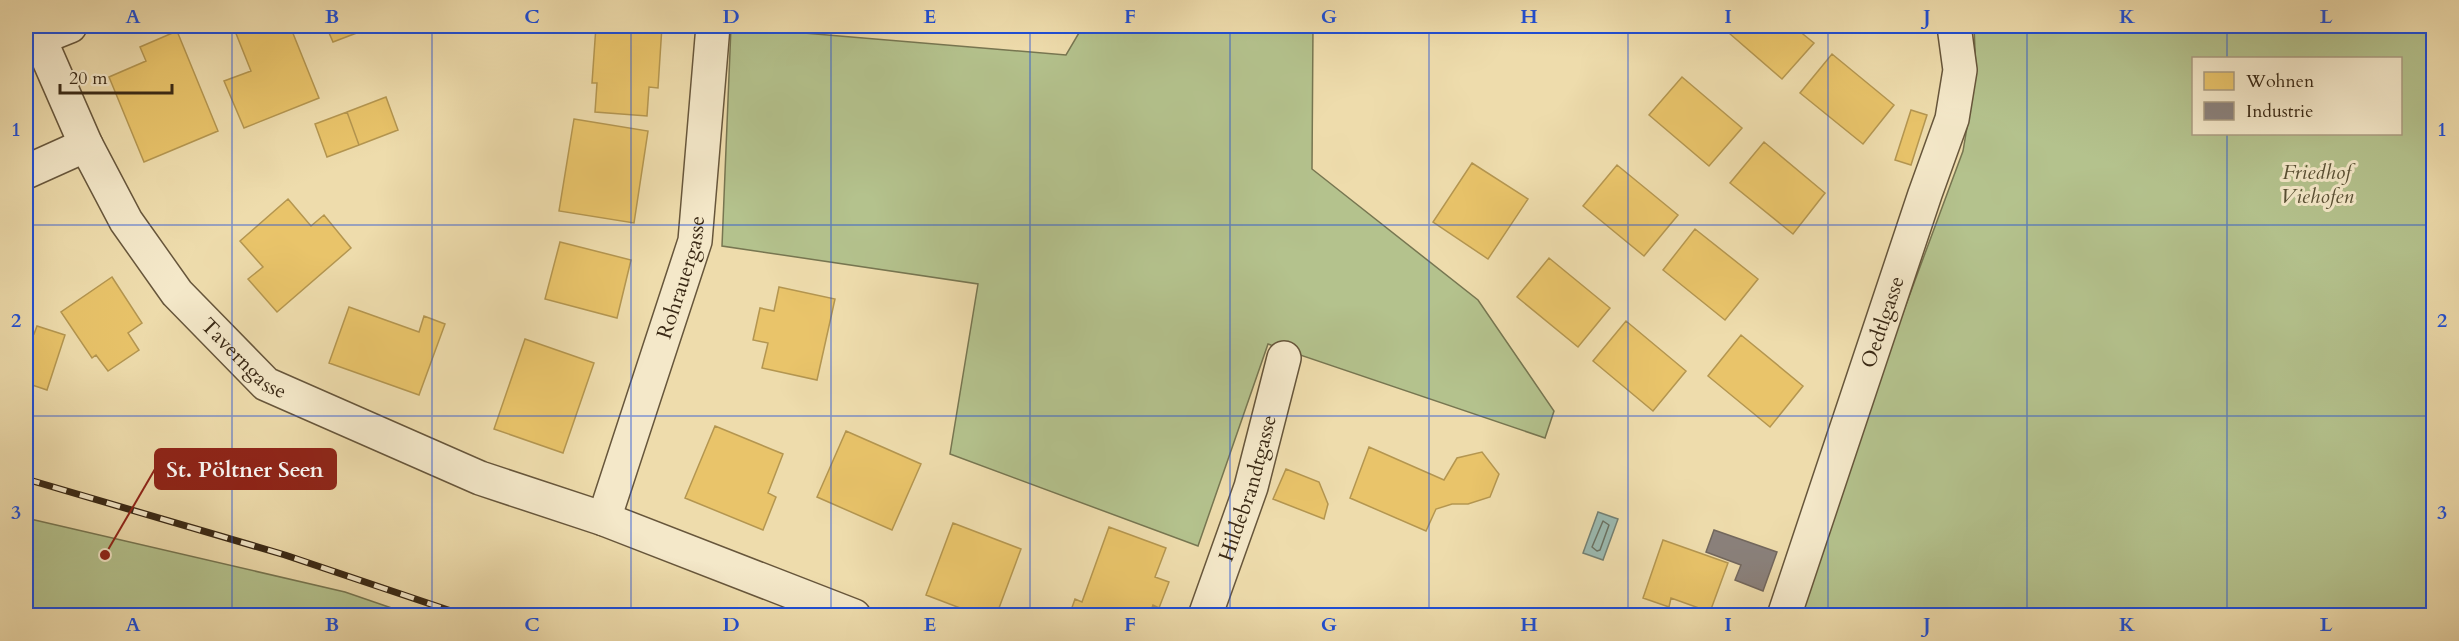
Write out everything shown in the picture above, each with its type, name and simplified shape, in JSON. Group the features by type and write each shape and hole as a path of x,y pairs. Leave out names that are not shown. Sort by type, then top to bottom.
{"street":[{"path":"37,32 70,26"},
{"name":"Rohrauergasse","path":"604,519 695,241 713,26"},
{"name":"Oedtlgasse","path":"1784,615 1952,119 1960,70 1954,26"},
{"name":"Taverngasse","path":"37,32 86,145 126,221 177,293 266,384 480,478 604,519 854,615"},
{"path":"26,172 86,145"},
{"name":"Hildebrandtgasse","path":"1205,615 1251,487 1284,358"}],"green space":[{"path":"1083,26 1313,26 1312,169 1478,300 1554,411 1545,438 1268,344 1198,546 950,454 978,284 722,246 731,27 1066,55"},
{"name":"Friedhof Viehofen","path":"1974,26 2433,26 2433,615 1800,616 1881,372 1963,151 1976,74"},
{"path":"26,518 345,592 412,615 26,615"}],"water":[{"path":"1598,512 1618,519 1603,560 1583,553"}],"building: Wohnen":[{"path":"233,26 290,26 319,98 244,128 224,81 251,71"},
{"path":"326,26 375,26 333,42"},
{"path":"596,26 662,26 658,88 649,87 647,116 595,112 597,83 592,83"},
{"path":"1793,26 1814,43 1782,79 1722,27"},
{"path":"177,31 218,131 144,162 109,77 146,61 140,47"},
{"path":"1832,54 1894,105 1863,144 1800,93"},
{"path":"1682,77 1742,128 1709,166 1649,115"},
{"path":"386,97 398,130 359,145 347,112"},
{"path":"1911,110 1927,115 1911,165 1895,160"},
{"path":"347,112 359,145 327,157 315,124"},
{"path":"574,119 648,131 634,223 559,211"},
{"path":"1764,142 1825,193 1793,234 1730,183"},
{"path":"1472,163 1528,199 1488,259 1433,222"},
{"path":"1617,165 1678,215 1644,256 1583,206"},
{"path":"288,199 311,226 324,215 351,248 277,312 248,279 263,267 240,241"},
{"path":"1695,229 1758,279 1725,320 1663,270"},
{"path":"560,242 631,260 617,318 545,299"},
{"path":"1549,258 1610,308 1578,347 1517,297"},
{"path":"112,277 142,323 128,333 139,350 108,371 96,355 92,358 61,312"},
{"path":"779,287 835,299 817,380 762,368 768,343 753,340 760,308 774,311"},
{"path":"349,307 419,332 424,316 445,324 419,395 329,363"},
{"path":"1626,321 1686,371 1653,411 1593,361"},
{"path":"37,326 65,335 47,390 26,383 26,331 34,334"},
{"path":"1741,335 1803,386 1770,427 1708,376"},
{"path":"525,339 594,363 563,453 494,429"},
{"path":"715,426 783,454 768,493 776,497 763,530 685,498"},
{"path":"846,431 921,464 892,530 817,497"},
{"path":"1369,447 1444,480 1457,458 1482,452 1499,474 1490,497 1468,504 1452,504 1436,509 1426,531 1350,498"},
{"path":"1286,469 1319,482 1328,504 1324,519 1273,499"},
{"path":"953,523 1021,549 996,616 981,616 926,595"},
{"path":"1109,527 1166,548 1155,577 1169,582 1159,608 1153,605 1149,616 1069,616 1075,599 1082,602"},
{"path":"1663,540 1728,563 1710,612 1671,598 1669,607 1643,598"}],"building: Industrie":[{"path":"1714,530 1777,552 1763,591 1735,580 1741,565 1706,552"}],"railway":[{"path":"26,479 285,555 466,616"}],"place":[{"name":"St. Pöltner Seen","path":"105,555"}]}
